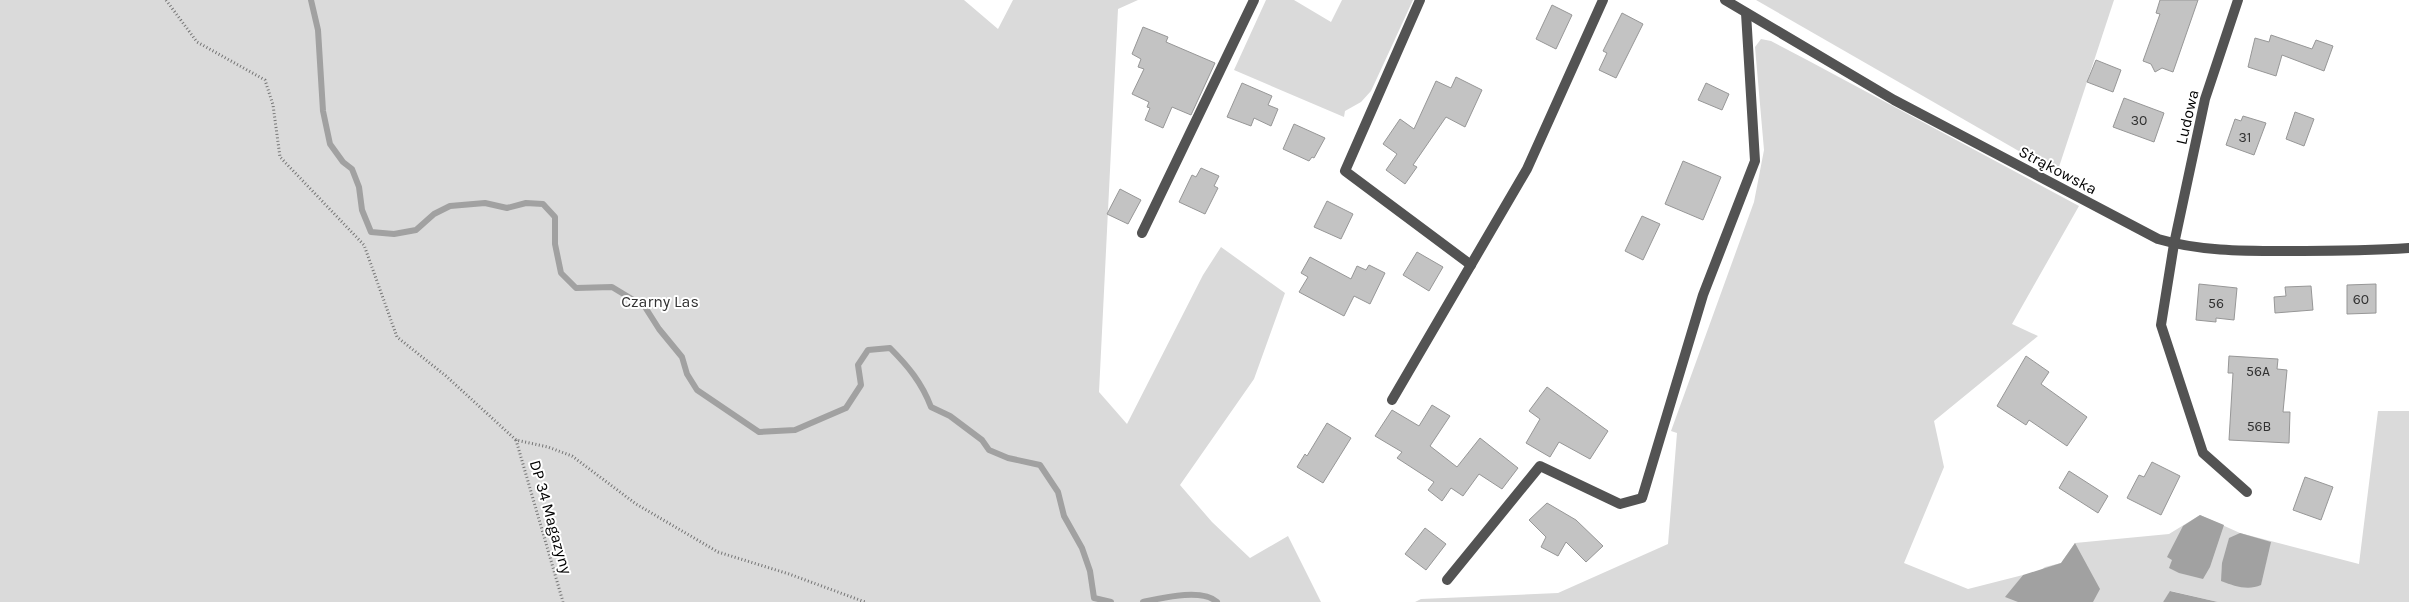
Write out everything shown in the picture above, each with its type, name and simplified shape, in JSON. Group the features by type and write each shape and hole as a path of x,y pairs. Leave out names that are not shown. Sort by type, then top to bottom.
{"street":[{"path":"1142,233 1254,0"},
{"path":"1420,0 1345,171 1471,265"},
{"path":"1392,400 1527,169 1603,0"},
{"name":"Strąkowska","path":"1725,0 1894,100 2144,233 2174,244 2236,251 2360,251 2409,248"},
{"name":"Ludowa","path":"2238,0 2205,99 2174,244 2161,325 2203,452 2247,492"},
{"path":"1448,580 1540,466 1620,504 1642,498 1703,295 1755,161 1746,13"}],"path":[{"path":"166,0 197,42 264,80 273,105 280,157 364,245 397,337 446,376 516,440 548,447 572,456 636,504 718,552 789,574 865,602"},
{"name":"DP 34 Magazyny","path":"516,440 563,602"}],"green space":[{"name":"Czarny Las","path":"0,0 964,0 998,29 1013,0 1138,0 1118,9 1099,392 1127,424 1203,275 1221,247 1285,293 1254,379 1180,485 1212,522 1250,558 1288,536 1321,602 0,602"},
{"path":"1266,0 1294,0 1331,22 1342,0 1413,0 1371,91 1361,102 1345,111 1344,117 1234,70"},
{"path":"1756,0 2114,0 2057,173"},
{"path":"1761,39 1771,41 2079,206 2012,324 2038,336 1934,421 1944,467 1904,563 1968,589 2023,575 2006,597 2045,567 2061,563 2075,543 2169,534 2200,515 2240,533 2359,564 2378,411 2409,411 2409,602 2218,602 2171,591 2163,602 1415,602 1421,599 1558,593 1668,544 1677,433 1671,431 1754,202 1764,150 1755,47"}],"shaded area":[{"path":"2200,515 2224,525 2210,567 2203,579 2179,573 2169,568 2172,560 2167,557 2183,526"},
{"path":"2240,533 2271,542 2261,585 2256,587 2241,587 2221,581 2222,563 2229,538"},
{"path":"2075,543 2100,589 2093,602 2018,602 2005,597 2023,575 2061,563"},
{"path":"2170,591 2218,602 2163,602"}],"building":[{"path":"2160,0 2198,0 2173,72 2162,68 2155,72 2151,64 2143,61 2160,14 2156,13"},
{"path":"1552,5 1572,15 1556,49 1536,39"},
{"path":"1622,13 1643,24 1616,78 1599,70 1607,53 1603,51"},
{"path":"1143,27 1168,37 1166,42 1215,63 1191,115 1172,107 1163,128 1145,120 1150,108 1147,107 1149,102 1132,94 1144,69 1138,67 1141,59 1132,54"},
{"path":"2271,35 2312,49 2316,40 2333,46 2324,71 2282,55 2276,76 2248,67 2255,38 2269,42"},
{"path":"2096,60 2121,70 2113,92 2087,82"},
{"path":"1456,77 1482,90 1465,127 1446,117 1413,165 1417,167 1405,184 1386,170 1397,154 1383,144 1400,119 1414,129 1436,81 1451,88"},
{"path":"1242,83 1272,96 1268,105 1278,109 1271,126 1254,118 1251,126 1227,117"},
{"path":"1706,83 1729,94 1722,110 1698,100"},
{"path":"2124,98 2164,113 2154,142 2113,127"},
{"path":"2295,112 2314,119 2304,146 2286,139"},
{"path":"2243,116 2266,123 2254,155 2226,145 2235,119 2241,121"},
{"path":"1294,124 1325,138 1314,158 1312,157 1309,161 1283,149"},
{"path":"1683,161 1721,177 1703,220 1665,204"},
{"path":"1201,168 1219,176 1214,186 1218,188 1205,214 1179,202 1192,175 1196,177"},
{"path":"1120,189 1141,200 1128,224 1107,214"},
{"path":"1327,201 1353,214 1341,239 1314,227"},
{"path":"1642,216 1660,224 1643,260 1625,251"},
{"path":"1417,252 1443,267 1429,291 1403,275"},
{"path":"1310,257 1351,279 1357,266 1366,270 1369,265 1385,273 1370,304 1354,296 1344,316 1299,292 1308,277 1301,273"},
{"path":"2199,284 2237,288 2234,320 2216,318 2216,322 2196,320"},
{"path":"2376,284 2376,313 2347,314 2347,285"},
{"path":"2311,286 2313,310 2275,313 2274,297 2286,296 2285,287"},
{"path":"2026,356 2049,372 2041,384 2087,417 2067,446 2029,420 2026,425 1997,406"},
{"path":"2229,356 2278,359 2277,369 2287,370 2283,412 2290,412 2289,443 2229,440 2233,373 2228,373"},
{"path":"1547,387 1608,431 1590,459 1559,442 1550,457 1526,443 1540,419 1529,411"},
{"path":"1432,405 1450,416 1430,446 1457,467 1480,438 1518,468 1502,489 1479,474 1463,496 1451,488 1442,501 1428,490 1434,482 1397,458 1402,452 1375,436 1392,410 1419,426"},
{"path":"1327,423 1351,438 1323,483 1297,467 1305,454 1307,456"},
{"path":"2152,462 2180,476 2161,515 2127,498 2139,475 2144,477"},
{"path":"2069,471 2108,496 2098,513 2059,488"},
{"path":"2305,477 2333,487 2321,520 2293,510"},
{"path":"1547,503 1576,520 1603,546 1586,562 1566,542 1558,556 1541,547 1546,537 1529,520"},
{"path":"1425,528 1446,544 1426,570 1405,554"}],"waterway":[{"path":"311,0 318,30 323,111 330,144 343,162 352,169 359,187 362,210 371,232 394,234 416,230 434,214 450,206 485,203 507,208 526,203 543,204 555,217 555,244 561,273 576,288 612,287 645,307 659,329 682,357 687,374 697,390 759,432 795,430 846,408 861,385 858,365 868,350 890,348 914,375 931,407 950,416 982,440 989,450 1008,458 1040,465 1058,492 1064,516 1082,548 1090,571 1094,598 1111,602"},
{"path":"1143,602 1182,595 1202,596 1217,602"}]}
